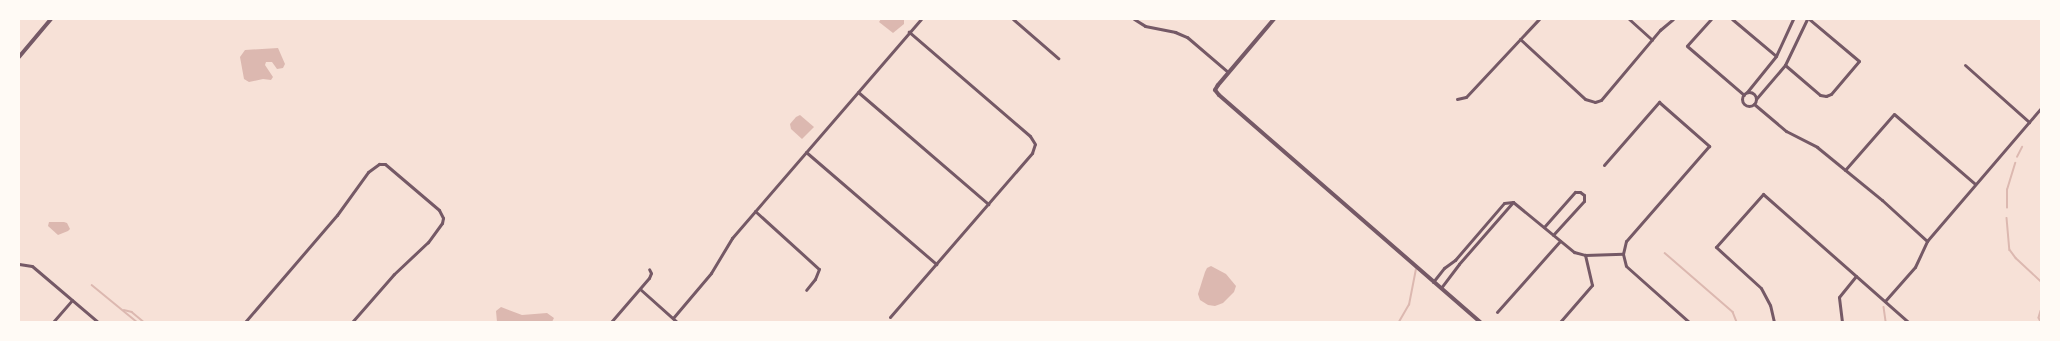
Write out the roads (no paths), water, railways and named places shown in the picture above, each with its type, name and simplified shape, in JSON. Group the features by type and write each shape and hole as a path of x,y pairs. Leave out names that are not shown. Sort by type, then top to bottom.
{"street":[{"path":"19,57 51,19"},
{"path":"672,318 711,274 732,238 921,19"},
{"path":"1013,19 1058,58"},
{"path":"1134,19 1145,26 1175,32 1187,37 1228,72"},
{"path":"1274,19 1228,72 1216,90 1222,100 1480,322"},
{"path":"1456,99 1466,97 1539,19"},
{"path":"1629,19 1652,40"},
{"path":"1520,39 1585,99 1592,102 1600,100 1652,40 1673,19"},
{"path":"1711,19 1687,46 1744,95"},
{"path":"1732,19 1776,56"},
{"path":"1785,65 1820,95 1826,96 1831,94 1859,61 1808,19 1785,65 1754,104 1750,106 1746,105 1742,99 1744,95 1776,56 1794,19"},
{"path":"890,317 1032,153 1035,144 1030,136 909,32"},
{"path":"1965,65 2029,122"},
{"path":"858,92 988,204"},
{"path":"1747,92 1754,93 1756,100"},
{"path":"1604,165 1659,102 1709,146 1626,242 1623,254 1626,266 1689,322"},
{"path":"1754,104 1786,131 1815,145 1927,241"},
{"path":"1885,302 1914,267 1927,241 2041,108"},
{"path":"1845,170 1894,114 1975,184"},
{"path":"806,152 936,264"},
{"path":"245,322 339,212 368,172 379,164 385,164 442,214 443,218 440,227 428,242 400,267 352,322"},
{"path":"1544,227 1575,192 1580,192 1584,195 1584,201 1553,235"},
{"path":"1774,322 1770,305 1761,288 1716,247 1763,194 1908,322"},
{"path":"1433,282 1504,204 1514,202"},
{"path":"1514,202 1574,252 1585,255 1623,254"},
{"path":"1441,288 1459,264 1514,202"},
{"path":"755,211 819,269 815,280 806,290"},
{"path":"1497,312 1560,241"},
{"path":"1560,322 1592,285 1585,255"},
{"path":"19,264 32,266 98,322"},
{"path":"611,322 649,278 651,273 649,269"},
{"path":"1842,322 1839,297 1856,276"},
{"path":"640,289 678,322"},
{"path":"53,322 72,300"}],"waterway":[{"path":"2017,157 2022,147"},
{"path":"2007,208 2007,190 2015,163"},
{"path":"2007,218 2010,250 2016,258 2041,281"},
{"path":"1665,253 1733,312 1737,322"},
{"path":"1399,322 1409,305 1416,270"},
{"path":"92,285 137,322"},
{"path":"1884,307 1886,322"},
{"path":"124,310 132,312 144,322"},
{"path":"2041,311 2039,318 2041,322"}]}
